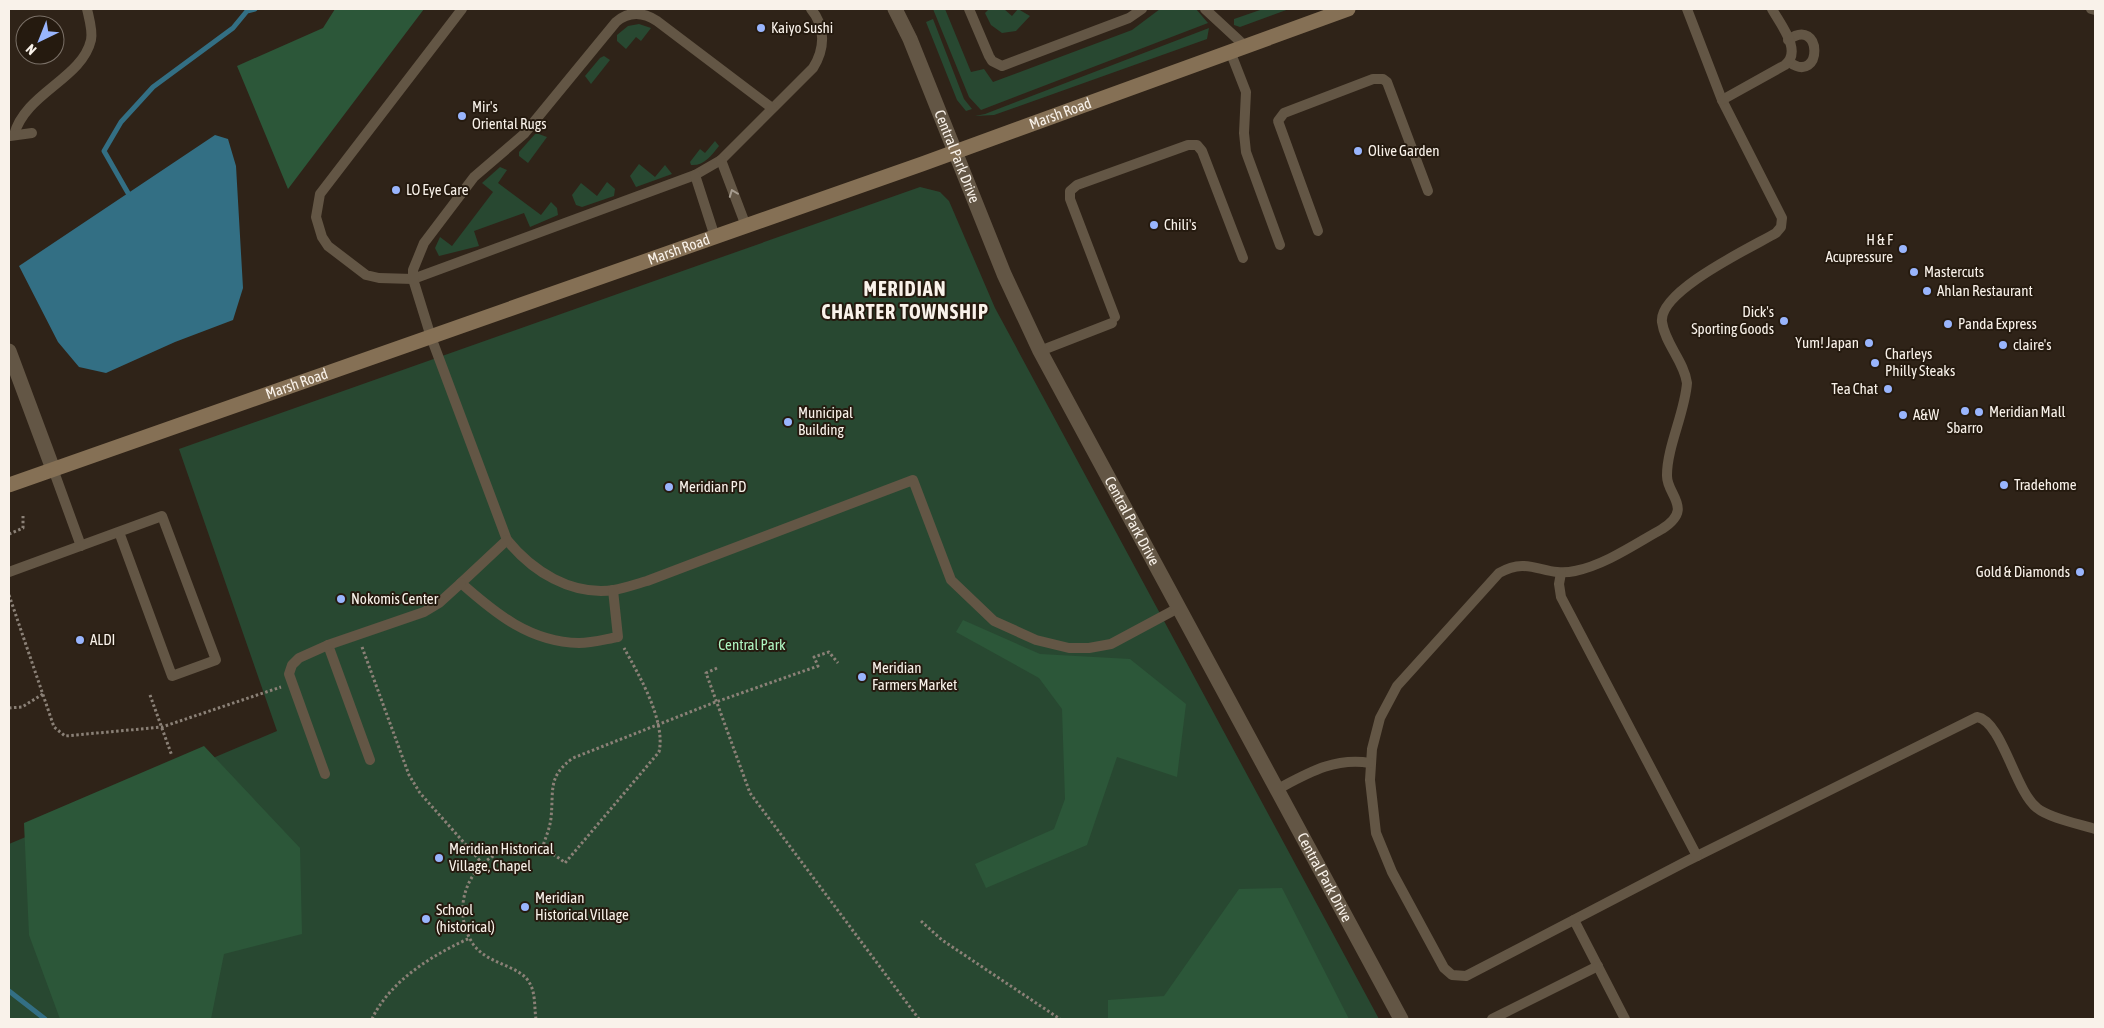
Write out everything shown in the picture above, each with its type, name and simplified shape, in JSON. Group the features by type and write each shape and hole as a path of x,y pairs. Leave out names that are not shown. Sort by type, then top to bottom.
{"main road":[{"name":"Marsh Road","path":"9,485 746,226 1348,9"}],"street":[{"name":"Central Park Drive","path":"895,9 910,39 953,152 1004,274 1040,351 1401,1019"},
{"path":"9,351 53,469"}],"lane":[{"path":"12,136 23,114 71,70 88,49 92,38 88,9"},
{"path":"462,9 320,194 316,209 318,228 322,237 336,253 372,277 412,279 695,175 721,160 813,68 820,54 821,29 811,9"},
{"path":"969,9 989,56 992,61 1002,66 1129,18 1142,9"},
{"path":"1205,9 1237,49 1246,92 1244,133 1246,152 1280,245"},
{"path":"1698,9 1688,11 1722,100 1782,218 1781,227 1776,234 1719,264 1672,298 1664,310 1662,323 1685,373 1687,382 1667,474 1677,501 1676,514 1673,520 1662,529 1592,565 1572,572 1520,565 1508,568 1493,579 1397,686 1380,718 1370,763 1373,815 1383,853 1448,972 1457,977 1466,976 1697,856 1977,717 1990,723 2018,780 2035,807 2045,813 2095,828"},
{"path":"1722,100 1789,62 1793,54 1772,9"},
{"path":"2091,9 2095,10"},
{"path":"772,108 649,16 632,14 621,18 524,134 474,177 419,252 412,279 431,337 508,540 532,566 555,580 583,589 613,590 647,581 913,480 951,580 994,621 1036,640 1069,648 1090,648 1110,644 1180,607"},
{"path":"1788,40 1799,35 1805,36 1810,38 1816,49 1816,55 1809,64 1799,67 1789,62"},
{"path":"1318,231 1278,121 1280,116 1288,111 1374,79 1383,78 1387,82 1428,191"},
{"path":"12,136 32,132"},
{"path":"1040,351 1113,320 1070,200 1070,191 1077,185 1188,145 1197,145 1202,151 1243,258"},
{"path":"721,160 746,226"},
{"path":"695,175 715,237"},
{"path":"53,469 81,546"},
{"path":"9,572 162,516 216,660 172,676 119,532"},
{"path":"325,774 289,674 292,665 299,658 328,645 424,612 439,603 508,540"},
{"path":"1562,572 1560,584 1561,597 1697,856"},
{"path":"461,582 490,608 513,625 548,640 580,643 618,637 613,590"},
{"path":"328,645 370,760"},
{"path":"1278,789 1320,768 1338,762 1370,763"},
{"path":"1574,920 1625,1019"},
{"path":"1492,1019 1598,966"}],"path":[{"path":"9,534 23,528 23,516"},
{"path":"9,595 56,731 65,736 162,727 292,683"},
{"path":"358,634 409,775 420,793 482,863"},
{"path":"536,1019 533,992 527,979 486,956 470,938 464,921 463,898 471,878 482,863 502,851 525,847 542,849 566,863 660,752 662,742 658,724 640,675 618,637"},
{"path":"542,849 551,818 551,792 558,770 573,758 718,701 818,666 814,658 829,652 838,663"},
{"path":"717,668 706,673 718,701 750,793 919,1019"},
{"path":"9,708 22,707 43,694"},
{"path":"150,695 172,756"},
{"path":"921,922 942,940 1060,1019"},
{"path":"372,1019 382,1000 392,988 440,954 470,938"}],"green space":[{"path":"335,9 424,9 288,189 237,66 323,28"},
{"path":"933,9 945,9 971,72 984,69 993,82 1132,30 1160,9 1196,9 1208,23 981,110 969,97"},
{"path":"989,9 1004,9 1012,16 1018,9 1030,16 1016,31 1002,33 991,25 985,13"},
{"path":"1263,9 1289,9 1240,27 1234,25 1234,19"},
{"path":"933,19 964,99 972,109 966,111 957,100 926,22"},
{"path":"639,24 651,28 641,41 636,37 626,49 617,41 617,35 628,26"},
{"path":"1209,28 1207,39 994,115 975,116 985,114"},
{"path":"604,56 610,60 591,84 585,76 600,58"},
{"path":"536,133 547,137 528,163 519,156 519,152"},
{"path":"715,141 719,146 710,157 700,164 691,165 690,162 700,149 705,153"},
{"path":"639,164 655,177 665,165 672,174 636,187 630,176"},
{"path":"500,167 507,170 498,183 541,215 551,202 557,208 558,215 530,227 524,213 474,231 479,246 439,256 435,248 440,237 452,246 493,192 482,183"},
{"path":"607,182 615,189 614,196 582,207 576,205 572,195 581,183 597,196"},
{"name":"Central Park","path":"920,187 940,192 949,201 995,308 1379,1019 9,1019 9,844 277,731 179,449"},
{"path":"963,620 1040,654 1130,659 1186,704 1177,777 1117,757 1087,845 986,888 975,864 1054,829 1065,799 1062,709 1039,678 956,632"},
{"path":"204,746 300,848 302,934 224,954 211,1019 60,1019 29,935 24,823"},
{"path":"1282,888 1349,1019 1108,1019 1108,1000 1164,996 1239,889"}],"water":[{"path":"215,135 228,139 236,166 243,288 233,320 175,342 106,373 79,367 58,342 19,266"}],"waterway":[{"path":"128,193 104,151 121,122 153,87 233,28 247,11 255,9"},
{"path":"9,991 45,1019"}],"place":[{"name":"Kaiyo Sushi","path":"761,28"},
{"name":"Mir's Oriental Rugs","path":"462,116"},
{"name":"Olive Garden","path":"1358,151"},
{"name":"LO Eye Care","path":"396,190"},
{"name":"Chili's","path":"1154,225"},
{"name":"H & F Acupressure","path":"1903,249"},
{"name":"Mastercuts","path":"1914,272"},
{"name":"Ahlan Restaurant","path":"1927,291"},
{"name":"Dick's Sporting Goods","path":"1784,321"},
{"name":"Panda Express","path":"1948,324"},
{"name":"Yum! Japan","path":"1869,343"},
{"name":"claire's","path":"2003,345"},
{"name":"Charleys Philly Steaks","path":"1875,363"},
{"name":"Tea Chat","path":"1888,389"},
{"name":"Sbarro","path":"1965,411"},
{"name":"Meridian Mall","path":"1979,412"},
{"name":"A&W","path":"1903,415"},
{"name":"Municipal Building","path":"788,422"},
{"name":"Tradehome","path":"2004,485"},
{"name":"Meridian PD","path":"669,487"},
{"name":"Gold & Diamonds","path":"2080,572"},
{"name":"Nokomis Center","path":"341,599"},
{"name":"ALDI","path":"80,640"},
{"name":"Meridian Farmers Market","path":"862,677"},
{"name":"Meridian Historical Village, Chapel","path":"439,858"},
{"name":"Meridian Historical Village","path":"525,907"},
{"name":"School (historical)","path":"426,919"}],"district":[{"name":"MERIDIAN CHARTER TOWNSHIP","path":"905,300"}]}
